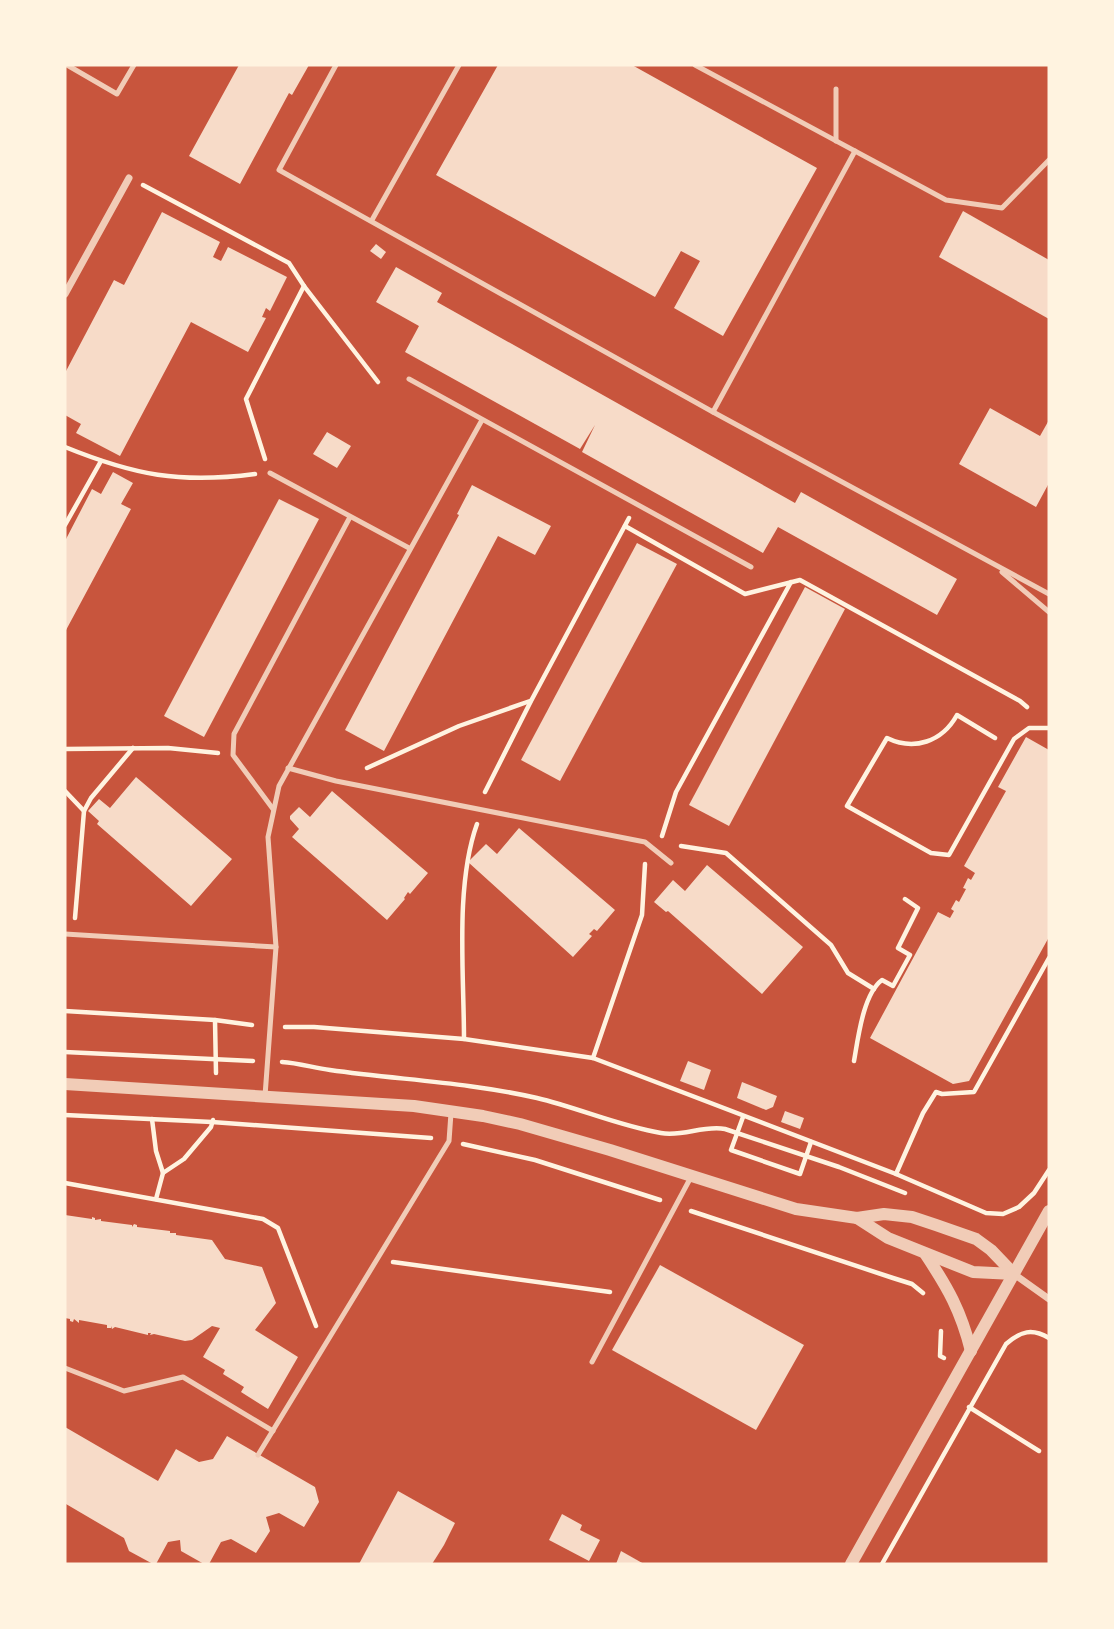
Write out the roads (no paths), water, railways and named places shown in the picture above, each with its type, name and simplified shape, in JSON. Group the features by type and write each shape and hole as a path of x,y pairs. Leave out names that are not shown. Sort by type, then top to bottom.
{"street":[{"path":"65,294 128,178"},
{"path":"65,1084 451,1110 520,1124 796,1209 857,1218 884,1214 912,1217 976,1239 1014,1274 1049,1299"},
{"path":"851,1564 1049,1211"},
{"path":"857,1218 888,1238 973,1272 1014,1274"},
{"path":"926,1255 952,1296 965,1326 971,1351"}],"lane":[{"path":"67,65 117,94 134,65"},
{"path":"336,65 279,170 713,412 1049,594"},
{"path":"372,220 459,65"},
{"path":"695,65 946,200 1002,208 1049,160"},
{"path":"836,89 836,141"},
{"path":"713,412 855,151"},
{"path":"409,379 751,567"},
{"path":"265,1096 276,947 268,837 279,786 482,420"},
{"path":"270,472 409,548"},
{"path":"272,809 233,754 233,734 350,517"},
{"path":"992,563 1049,612"},
{"path":"288,768 336,781 645,842 671,863"},
{"path":"65,934 197,940 276,947"},
{"path":"258,1455 450,1141 451,1110"},
{"path":"592,1362 691,1176"},
{"path":"65,1368 124,1391 183,1377 273,1431"}]}
